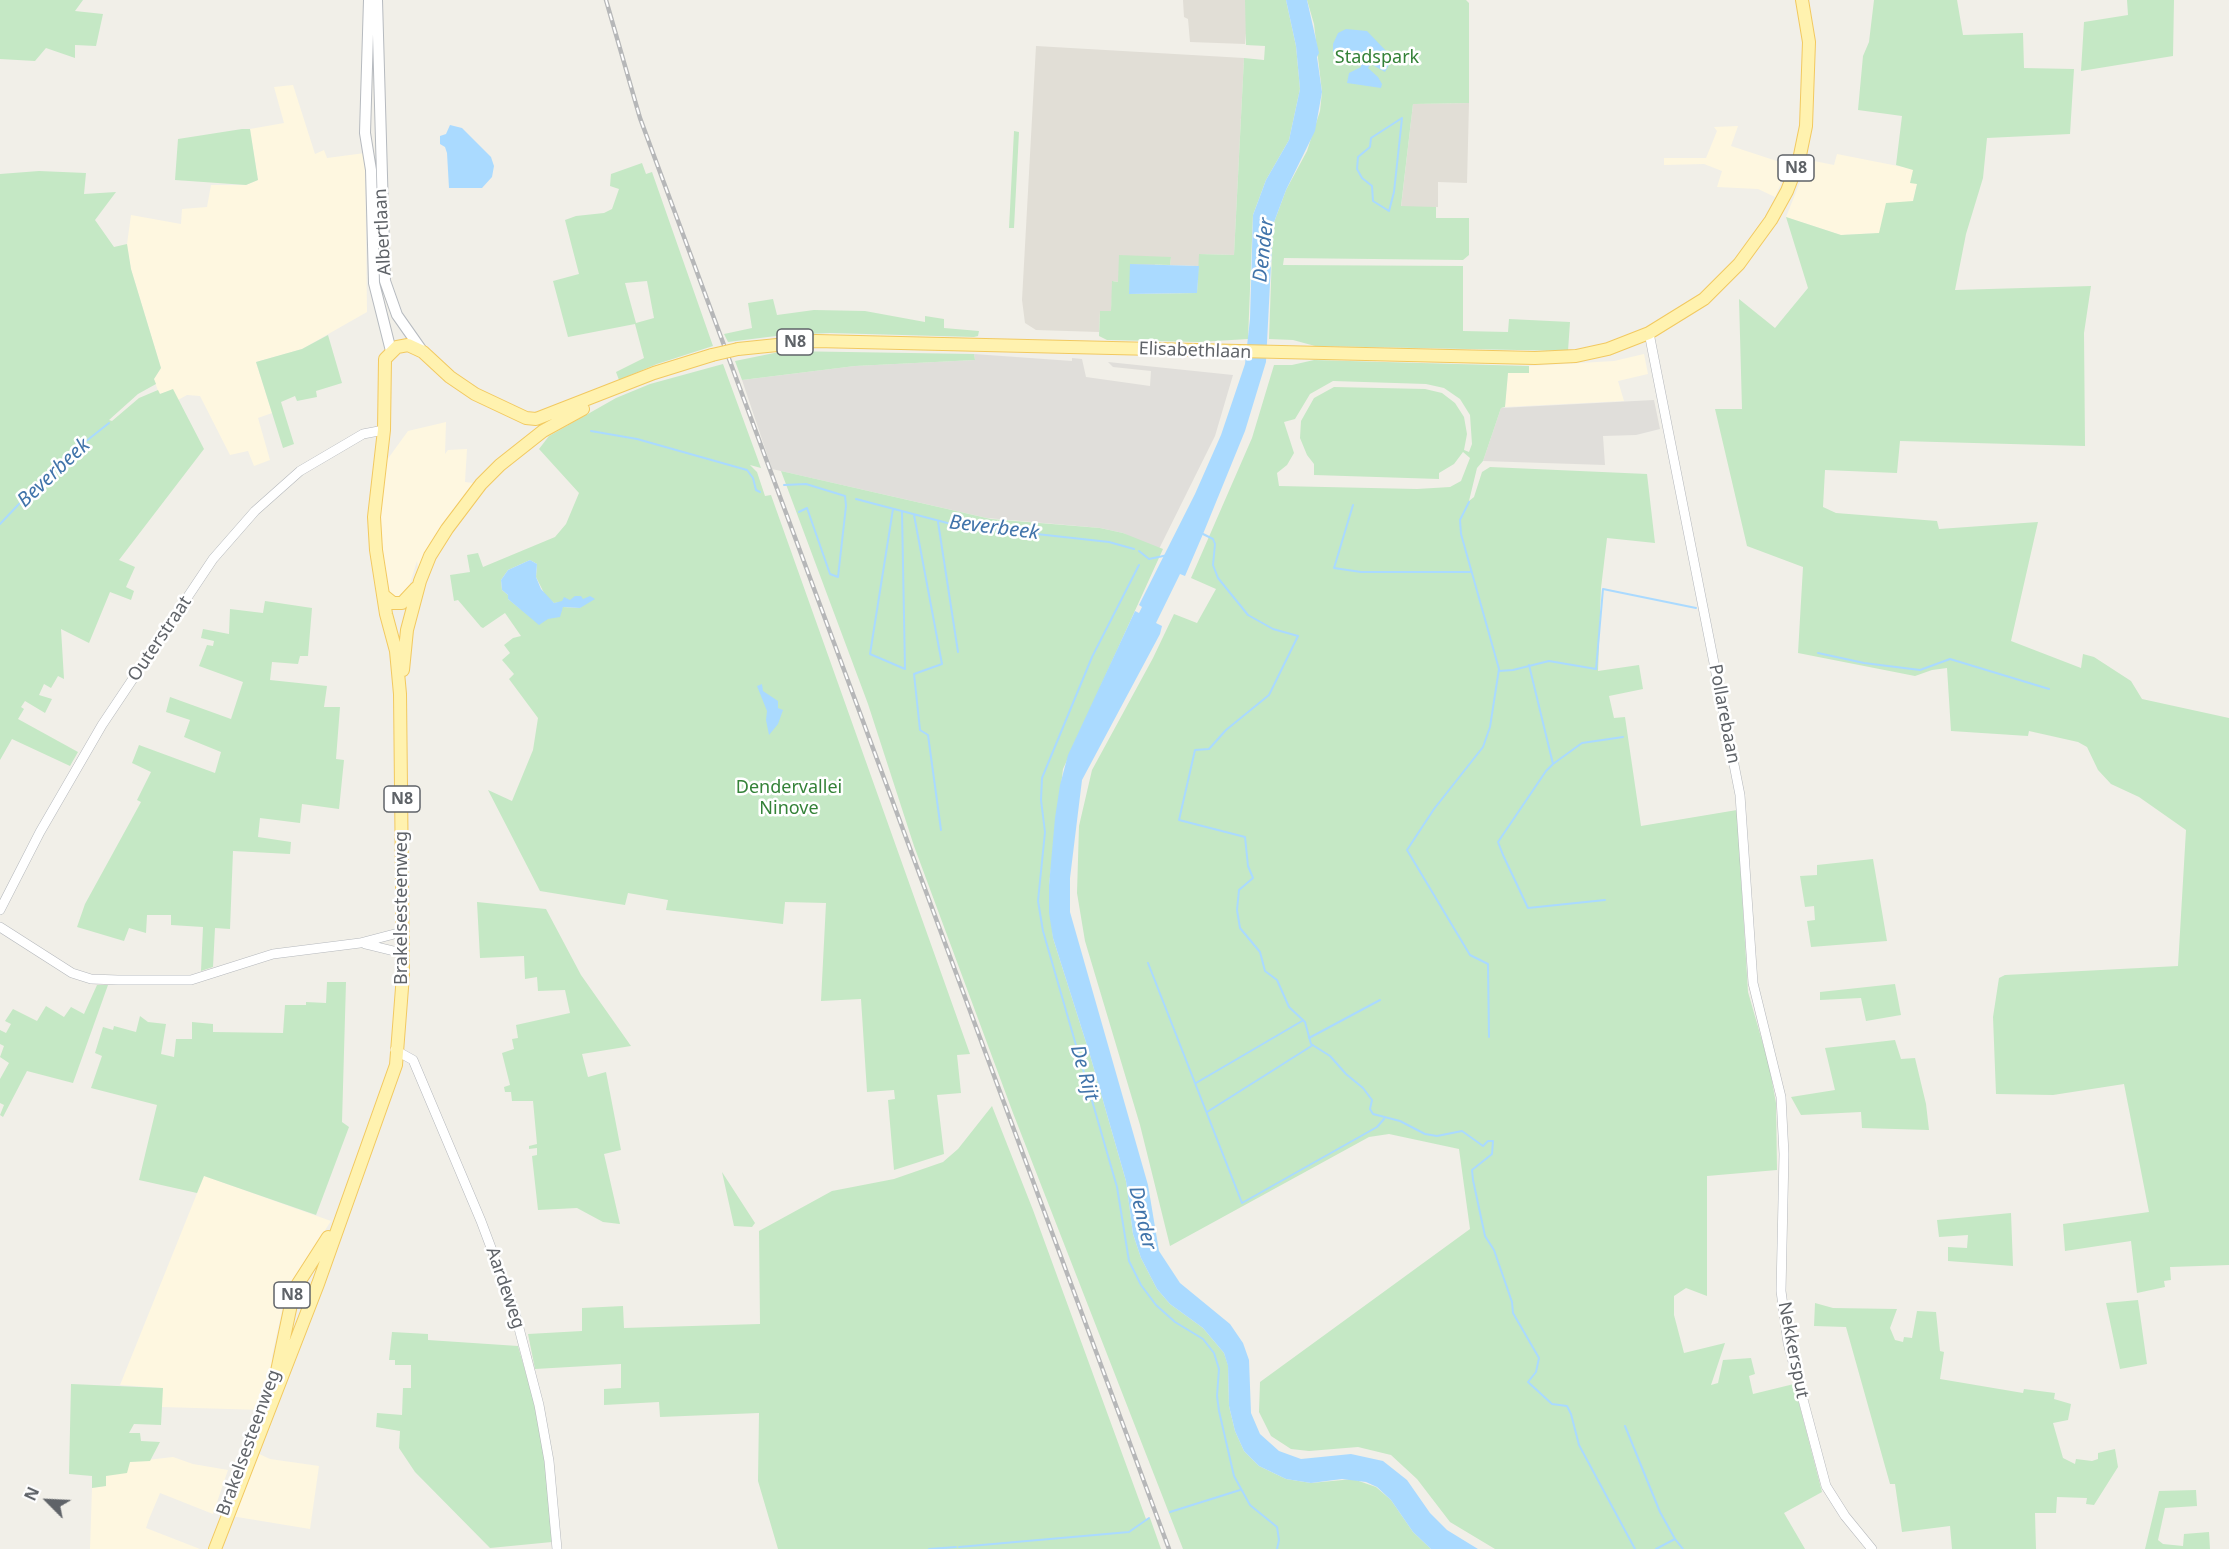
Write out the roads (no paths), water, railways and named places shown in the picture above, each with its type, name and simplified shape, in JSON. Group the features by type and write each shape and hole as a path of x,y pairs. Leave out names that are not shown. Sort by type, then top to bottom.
{"main road":[{"name":"Albertlaan","path":"369,0 365,132 371,170 374,283 391,351 385,359 384,430"},
{"name":"Albertlaan","path":"377,0 384,281 397,315 423,352 459,384 526,418"},
{"name":"N8","path":"1649,333 1704,299 1739,264 1772,220 1787,191 1799,160 1807,115 1809,42 1802,0"},
{"path":"365,132 375,130 380,137"},
{"name":"Elisabethlaan","path":"621,388 654,373 738,348 816,341 1234,352 1555,357 1608,349 1649,333"},
{"path":"391,351 408,345 423,352"},
{"name":"N8","path":"526,418 541,418 621,388"},
{"name":"N8","path":"420,580 430,556 481,484 543,431 621,388"},
{"path":"525,445 530,427 526,418"},
{"name":"Brakelsesteenweg","path":"213,1549 318,1284 396,1065 395,1050 401,999 402,953 400,693 396,651 383,595 374,517 384,430"},
{"path":"383,595 393,603 402,603 420,580"},
{"name":"Brakelsesteenweg","path":"400,693 407,630 420,580"},
{"name":"Brakelsesteenweg","path":"213,1549 272,1389 290,1302 302,1277 326,1242 338,1216 369,1133 395,1050"},
{"path":"302,1277 307,1288 313,1288 318,1284"},
{"path":"290,1302 301,1299 307,1310"}],"street":[{"name":"Pollarebaan","path":"1649,333 1740,795 1753,982 1781,1097"},
{"name":"Outerstraat","path":"0,910 40,831 102,724 213,559 255,511 300,471 363,434 384,430"},
{"path":"0,927 72,973 91,979 118,980 191,980 273,954 360,943 402,932"},
{"path":"360,943 402,953"},
{"name":"Aardeweg","path":"395,1050 413,1060 481,1221 514,1309 539,1405 549,1461 556,1549"},
{"name":"Nekkersput","path":"1781,1097 1784,1154 1781,1292 1788,1343 1826,1486 1845,1516 1872,1549"}],"water":[{"name":"Dender","path":"1286,0 1307,0 1319,53 1317,57 1322,92 1315,131 1286,190 1273,225 1266,362 1245,431 1203,534 1185,576 1180,574 1156,623 1162,626 1160,634 1082,780 1070,878 1070,912 1148,1185 1159,1251 1180,1283 1230,1324 1243,1343 1249,1360 1251,1413 1260,1434 1279,1451 1301,1459 1351,1454 1383,1461 1407,1480 1430,1513 1447,1530 1478,1549 1431,1549 1413,1532 1391,1500 1377,1487 1366,1482 1342,1479 1311,1483 1286,1479 1259,1466 1244,1451 1235,1431 1229,1406 1228,1366 1224,1353 1203,1328 1170,1304 1157,1289 1141,1258 1133,1234 1126,1181 1053,938 1049,913 1055,818 1068,755 1135,611 1139,613 1142,607 1139,605 1195,494 1221,435 1245,364 1250,319 1253,215 1266,180 1289,140 1300,89 1296,46"},
{"path":"1346,29 1367,31 1388,53 1391,61 1385,72 1371,64 1368,68 1378,77 1382,84 1381,88 1347,83 1349,73 1361,67 1361,60 1353,56 1340,57 1333,52 1333,44 1338,33"},
{"path":"450,125 462,128 491,157 494,166 492,177 482,188 449,188 447,153 445,147 440,144 440,136 446,134"},
{"path":"1130,264 1199,266 1197,293 1129,294"},
{"path":"530,560 537,564 536,577 541,589 554,603 562,601 564,597 570,600 575,596 581,596 583,599 590,596 595,599 580,608 563,607 560,617 548,619 539,625 508,599 508,595 502,590 501,580 508,570"},
{"path":"762,684 763,691 778,701 778,708 783,710 778,724 769,735 767,711 757,686"}],"waterway":[{"path":"1402,118 1394,192 1389,211 1373,201 1372,186 1362,178 1357,169 1358,157 1370,147 1371,138 1402,118"},
{"name":"Beverbeek","path":"0,524 56,465 109,423"},
{"name":"Beverbeek","path":"591,431 637,439 747,470 753,478 756,490 760,492"},
{"name":"Beverbeek","path":"784,485 806,484 845,496"},
{"path":"799,512 807,508 830,574 838,577 846,506 845,496"},
{"name":"Beverbeek","path":"856,499 955,525 1109,542 1134,549"},
{"path":"1469,502 1460,520 1461,534 1499,669 1490,727 1483,747 1434,809 1407,850 1470,955 1488,964 1489,1037"},
{"path":"1353,505 1334,568 1361,572 1470,572"},
{"path":"893,509 870,654 905,669 902,512"},
{"path":"914,515 942,664 914,674 920,730 928,735 941,830"},
{"path":"938,522 958,652"},
{"path":"1203,534 1213,539 1215,544 1213,565 1218,578 1248,615 1273,629 1298,636 1269,695 1226,730 1209,749 1195,750 1179,820 1245,837 1248,866 1253,878 1239,890 1237,910 1240,928 1260,952 1265,971 1277,980 1289,1007 1305,1022 1311,1044 1330,1056 1363,1088 1372,1100 1370,1109 1373,1114 1400,1121 1425,1134 1437,1136 1462,1131 1483,1146 1488,1141 1493,1141 1492,1154 1472,1170 1473,1180 1485,1236 1494,1250 1512,1302 1513,1313 1539,1358 1536,1372 1528,1382 1552,1404 1567,1406 1579,1445 1635,1549"},
{"name":"Beverbeek","path":"1139,551 1149,559 1168,555"},
{"name":"De Rijt","path":"1139,565 1092,657 1042,778 1041,800 1045,832 1038,901 1043,931 1117,1187 1129,1261 1141,1285 1156,1305 1175,1322 1203,1339 1214,1353 1219,1369 1217,1396 1219,1411 1234,1476 1250,1505 1277,1527 1279,1540 1277,1549"},
{"path":"1499,671 1549,661 1596,669 1603,589 1696,608"},
{"path":"1818,653 1864,663 1920,670 1950,659 2049,689"},
{"path":"1529,665 1553,764 1582,743 1623,737"},
{"path":"1553,764 1498,842 1528,908 1605,900"},
{"path":"1148,963 1242,1203 1377,1127 1384,1119"},
{"path":"1309,1038 1380,1000"},
{"path":"1196,1083 1302,1021"},
{"path":"1207,1112 1313,1045"},
{"path":"1625,1426 1660,1512 1675,1539"},
{"path":"1170,1512 1240,1490"},
{"path":"959,1547 1129,1532 1149,1518"},
{"path":"1656,1549 1675,1539 1683,1549"},
{"path":"929,1549 956,1547"}],"railway":[{"path":"606,0 640,118 1169,1549"}],"park label":[{"name":"Stadspark","path":"1377,58"},
{"name":"Dendervallei Ninove","path":"789,798"}]}
